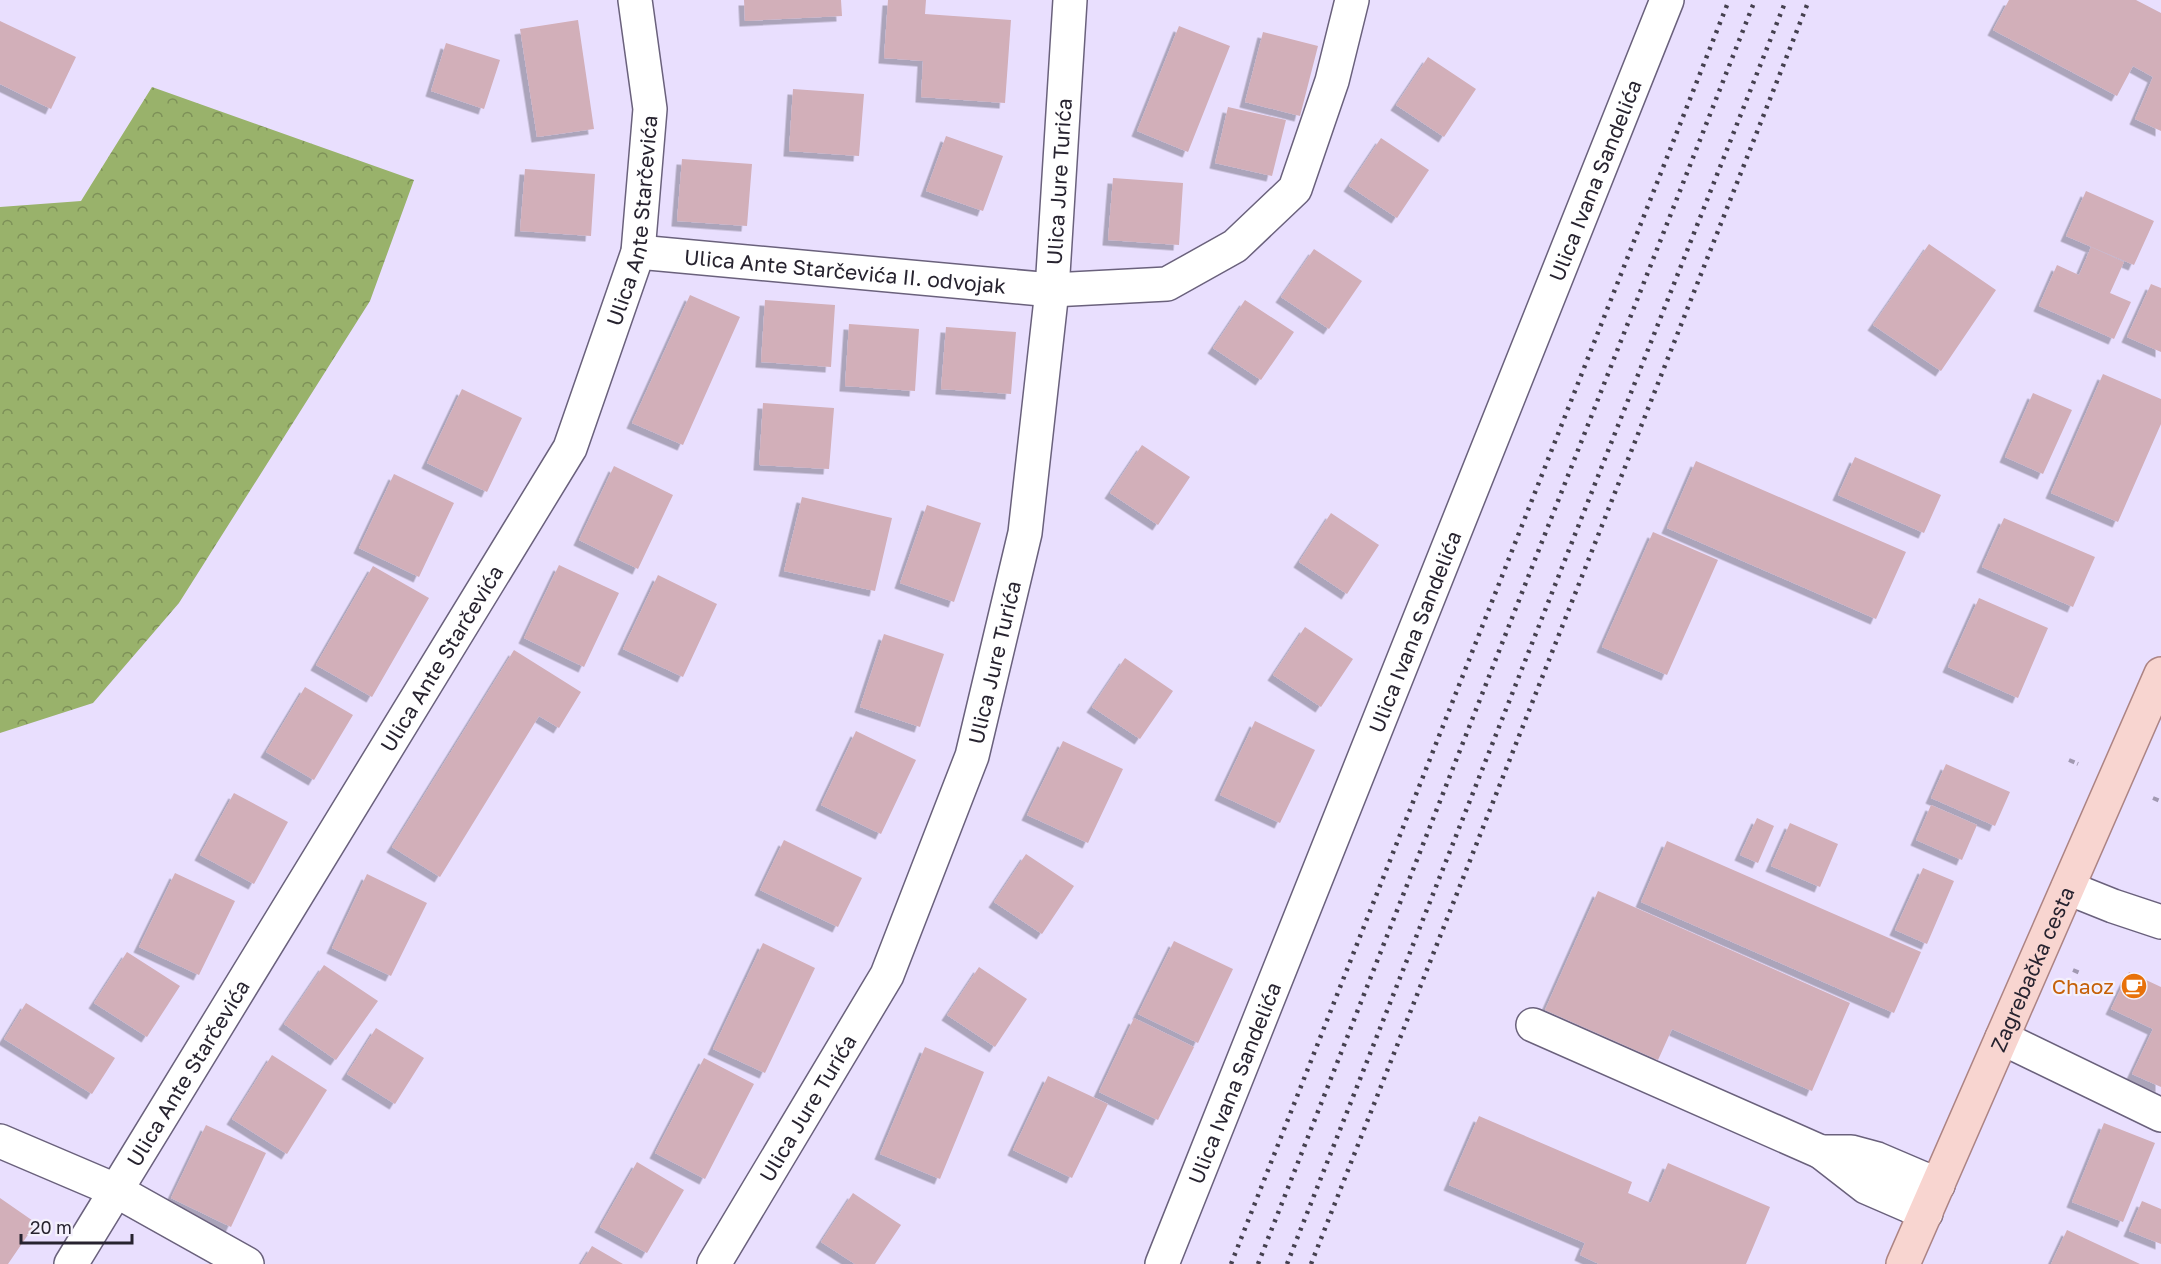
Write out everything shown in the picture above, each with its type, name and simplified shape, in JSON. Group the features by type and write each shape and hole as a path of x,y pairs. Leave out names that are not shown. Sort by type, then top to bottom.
{"main road":[{"name":"Zagrebačka cesta","path":"1904,1264 2161,674"}],"street":[{"name":"Ulica Ante Starčevića","path":"71,1264 570,448 638,252 650,109 634,0"},
{"name":"Ulica Jure Turića","path":"714,1264 887,975 972,756 1025,533 1052,290 1070,0"},
{"name":"Ulica Ante Starčevića II. odvojak","path":"638,252 1052,290 1167,284 1235,246 1295,189 1332,81 1352,0"},
{"name":"Ulica Ivana Sandelića","path":"1162,1264 1667,0"},
{"path":"2068,888 2161,922"},
{"path":"1533,1025 1821,1152 1851,1152 1877,1159 1932,1199"},
{"path":"2002,1038 2161,1115"},
{"path":"0,1141 115,1190 247,1264"}],"path":[{"path":"2069,760 2078,764"},
{"path":"2153,798 2160,801"},
{"path":"2073,970 2080,973"}],"green space":[{"path":"152,87 414,180 370,301 179,603 93,703 0,733 0,207 81,201"}],"building":[{"path":"744,0 841,0 842,16 745,21"},
{"path":"888,0 926,0 925,14 1011,20 1005,103 921,97 923,61 884,58"},
{"path":"2009,0 2136,0 2161,13 2161,131 2135,119 2153,77 2133,66 2117,96 1993,30"},
{"path":"578,20 594,129 537,137 520,29"},
{"path":"0,21 76,57 51,109 0,84"},
{"path":"1179,26 1230,46 1188,152 1137,131"},
{"path":"1263,32 1318,46 1300,116 1245,102"},
{"path":"446,43 500,60 484,109 431,91"},
{"path":"1428,57 1476,89 1444,137 1396,105"},
{"path":"793,89 864,94 859,156 789,151"},
{"path":"1228,107 1286,120 1272,176 1215,163"},
{"path":"946,136 1003,156 983,211 926,191"},
{"path":"1381,138 1429,170 1397,218 1349,186"},
{"path":"682,159 752,164 747,226 677,221"},
{"path":"525,169 595,174 591,236 520,231"},
{"path":"1113,178 1183,183 1179,245 1108,240"},
{"path":"2086,191 2154,221 2134,265 2066,236"},
{"path":"1929,244 1996,290 1941,371 1873,325"},
{"path":"2091,247 2124,262 2110,293 2131,302 2114,339 2039,306 2057,265 2079,275"},
{"path":"1314,249 1362,281 1329,329 1281,297"},
{"path":"2151,284 2161,288 2161,352 2127,337"},
{"path":"690,295 740,317 683,445 632,423"},
{"path":"765,300 835,305 831,367 761,362"},
{"path":"1245,300 1294,332 1261,380 1213,348"},
{"path":"849,324 919,329 915,391 845,386"},
{"path":"946,327 1016,332 1011,394 941,389"},
{"path":"2103,374 2161,399 2161,424 2118,522 2051,493"},
{"path":"462,389 522,418 487,492 427,463"},
{"path":"2033,393 2072,410 2043,474 2005,457"},
{"path":"763,403 834,408 829,469 759,465"},
{"path":"1142,445 1190,477 1158,525 1110,493"},
{"path":"1855,457 1941,495 1924,533 1838,495"},
{"path":"1696,461 1906,552 1876,619 1667,528"},
{"path":"614,466 673,495 638,569 579,540"},
{"path":"394,474 454,503 419,577 359,548"},
{"path":"802,497 892,518 875,591 784,571"},
{"path":"927,505 981,523 954,602 900,583"},
{"path":"1331,513 1379,545 1347,594 1299,562"},
{"path":"2004,518 2095,557 2073,607 1982,567"},
{"path":"1653,532 1718,560 1667,675 1602,647"},
{"path":"559,565 619,593 584,667 524,638"},
{"path":"373,566 429,598 372,697 316,665"},
{"path":"658,575 717,604 683,677 623,649"},
{"path":"1979,598 2048,628 2018,698 1948,667"},
{"path":"1305,627 1353,659 1321,707 1273,675"},
{"path":"884,634 944,654 920,727 860,707"},
{"path":"514,650 581,692 559,728 539,716 440,877 392,847"},
{"path":"1125,658 1173,691 1140,739 1092,707"},
{"path":"305,687 353,715 314,780 266,752"},
{"path":"1255,721 1315,750 1280,823 1220,795"},
{"path":"856,731 916,760 881,834 821,805"},
{"path":"1063,741 1123,769 1088,843 1027,815"},
{"path":"1946,764 2010,792 1995,826 1931,798"},
{"path":"234,793 288,822 254,884 200,855"},
{"path":"1931,805 1977,825 1962,860 1916,840"},
{"path":"1757,818 1774,826 1758,863 1740,855"},
{"path":"1790,823 1838,844 1820,887 1771,866"},
{"path":"784,840 862,878 838,927 760,890"},
{"path":"1667,841 1921,952 1894,1013 1641,902"},
{"path":"1026,854 1074,886 1042,934 994,902"},
{"path":"1923,868 1954,881 1927,944 1895,930"},
{"path":"175,873 235,901 199,975 139,947"},
{"path":"367,874 427,903 391,976 332,948"},
{"path":"1598,891 1850,1003 1812,1091 1672,1029 1658,1060 1545,1010"},
{"path":"1174,941 1233,969 1198,1043 1138,1014"},
{"path":"763,943 815,968 765,1073 713,1049"},
{"path":"127,952 180,986 147,1037 94,1003"},
{"path":"324,965 378,1001 336,1060 284,1024"},
{"path":"979,967 1027,999 995,1047 947,1015"},
{"path":"2129,972 2161,987 2161,1087 2132,1074 2153,1029 2111,1009"},
{"path":"26,1003 115,1058 92,1094 4,1039"},
{"path":"1134,1018 1194,1047 1158,1120 1099,1092"},
{"path":"376,1028 424,1058 395,1104 347,1074"},
{"path":"925,1047 984,1072 940,1179 880,1154"},
{"path":"272,1055 327,1090 287,1154 232,1119"},
{"path":"704,1058 754,1084 705,1179 655,1153"},
{"path":"1048,1076 1108,1104 1072,1178 1013,1150"},
{"path":"1479,1116 1632,1182 1628,1193 1651,1203 1668,1163 1770,1207 1746,1264 1599,1264 1580,1255 1585,1243 1449,1185"},
{"path":"2104,1123 2155,1143 2123,1222 2072,1202"},
{"path":"206,1125 266,1153 231,1227 171,1198"},
{"path":"637,1162 684,1190 647,1253 600,1227"},
{"path":"853,1193 901,1225 875,1264 855,1264 821,1242"},
{"path":"0,1198 36,1223 8,1264 0,1264"},
{"path":"2142,1201 2161,1209 2161,1244 2129,1231"},
{"path":"2067,1230 2140,1264 2051,1264"},
{"path":"592,1246 623,1264 581,1264"}],"railway":[{"path":"1231,1264 1729,0"},
{"path":"1258,1264 1755,0"},
{"path":"1287,1264 1786,0"},
{"path":"1311,1264 1809,0"}],"place":[{"name":"Chaoz","path":"2134,986"}]}
